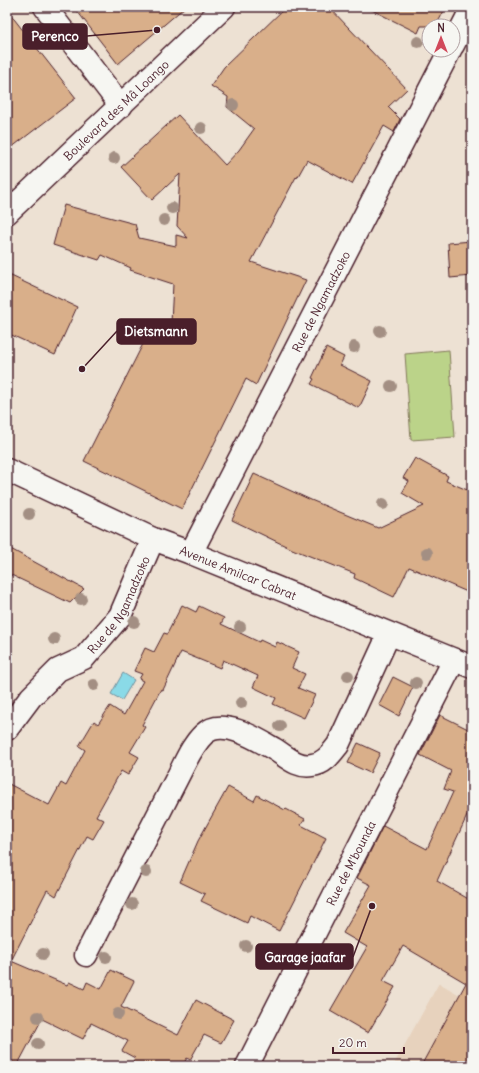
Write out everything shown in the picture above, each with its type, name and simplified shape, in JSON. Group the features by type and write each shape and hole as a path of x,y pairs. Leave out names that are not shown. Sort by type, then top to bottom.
{"street":[{"path":"45,7 121,106"},
{"path":"461,29 472,8"},
{"name":"Boulevard des Mâ Loango","path":"7,213 121,106 215,10"},
{"name":"Rue de Ngamadzoko","path":"192,553 446,58"},
{"name":"Avenue Amilcar Cabrat","path":"7,470 153,539 192,553 463,664"},
{"name":"Rue de Ngamadzoko","path":"7,729 31,697 58,670 84,658 120,616 153,539"},
{"path":"86,955 192,749 205,733 216,727 230,728 240,731 274,749 298,764 312,765 326,760 338,745 389,634"},
{"name":"Rue de M'bounda","path":"247,1066 463,664"}],"shaded area":[{"path":"439,983 472,1002 472,1066 393,1066"}],"green space":[{"path":"449,350 455,437 411,440 405,354"}],"water":[{"path":"123,673 134,680 122,700 111,694"}],"building":[{"path":"74,7 185,7 118,64"},
{"path":"286,7 329,7 407,89 388,107 400,119 394,132 384,126 352,184 307,160 297,178 296,177 251,262 306,280 256,385 246,379 182,509 84,461 149,332 170,342 173,284 130,270 131,268 102,255 99,260 53,245 64,205 135,224 139,238 176,246 176,235 188,238 177,226 180,174 152,200 121,167 178,115 225,165 239,150 254,129 227,107 228,97 211,86 224,67"},
{"path":"366,7 446,7 440,18 421,18 421,26 418,33"},
{"path":"7,10 76,98 7,151"},
{"path":"472,241 472,276 450,278 448,243"},
{"path":"7,274 77,307 55,355 7,333"},
{"path":"326,348 344,357 340,365 372,381 359,408 311,384 314,379 312,378"},
{"path":"415,458 448,476 446,481 472,492 472,594 409,567 394,597 354,578 355,574 292,549 232,520 254,474 378,528 424,506 402,493 409,481 403,478"},
{"path":"7,547 84,589 70,603 7,573"},
{"path":"182,605 196,612 199,606 224,618 221,624 259,642 260,640 275,647 277,642 299,652 292,668 305,674 298,688 315,695 304,718 273,704 276,698 253,687 258,676 223,660 220,668 181,652 163,690 161,689 142,725 145,727 130,752 139,757 128,775 121,771 96,816 104,820 93,839 87,836 56,896 47,890 11,961 67,985 69,982 84,989 87,982 101,989 111,970 134,981 121,1007 178,1035 196,1000 234,1020 221,1043 204,1035 190,1060 187,1058 182,1066 130,1066 135,1058 122,1051 128,1041 91,1023 83,1039 42,1019 17,1066 7,1066 7,783 49,805 61,783 66,786 85,750 79,746 94,721 98,724 110,706 124,715 143,681 139,679 142,674 134,671 145,648 154,652 164,633 167,634"},
{"path":"393,677 413,687 399,716 379,705"},
{"path":"440,715 472,731 472,805 437,881 472,901 472,1066 421,1066 466,983 403,946 383,981 395,987 368,1033 330,1011 367,947 343,933 371,885 357,878 383,826 427,849 453,792 444,789 451,771 420,755"},
{"path":"358,743 380,753 370,773 348,763"},
{"path":"228,787 254,801 257,795 285,810 286,809 305,819 301,825 326,838 279,931 250,916 247,923 201,901 205,894 180,882 198,841"}],"place":[{"name":"Perenco","path":"157,30"},
{"name":"Dietsmann","path":"82,369"},
{"name":"Garage jaafar","path":"372,906"}]}
